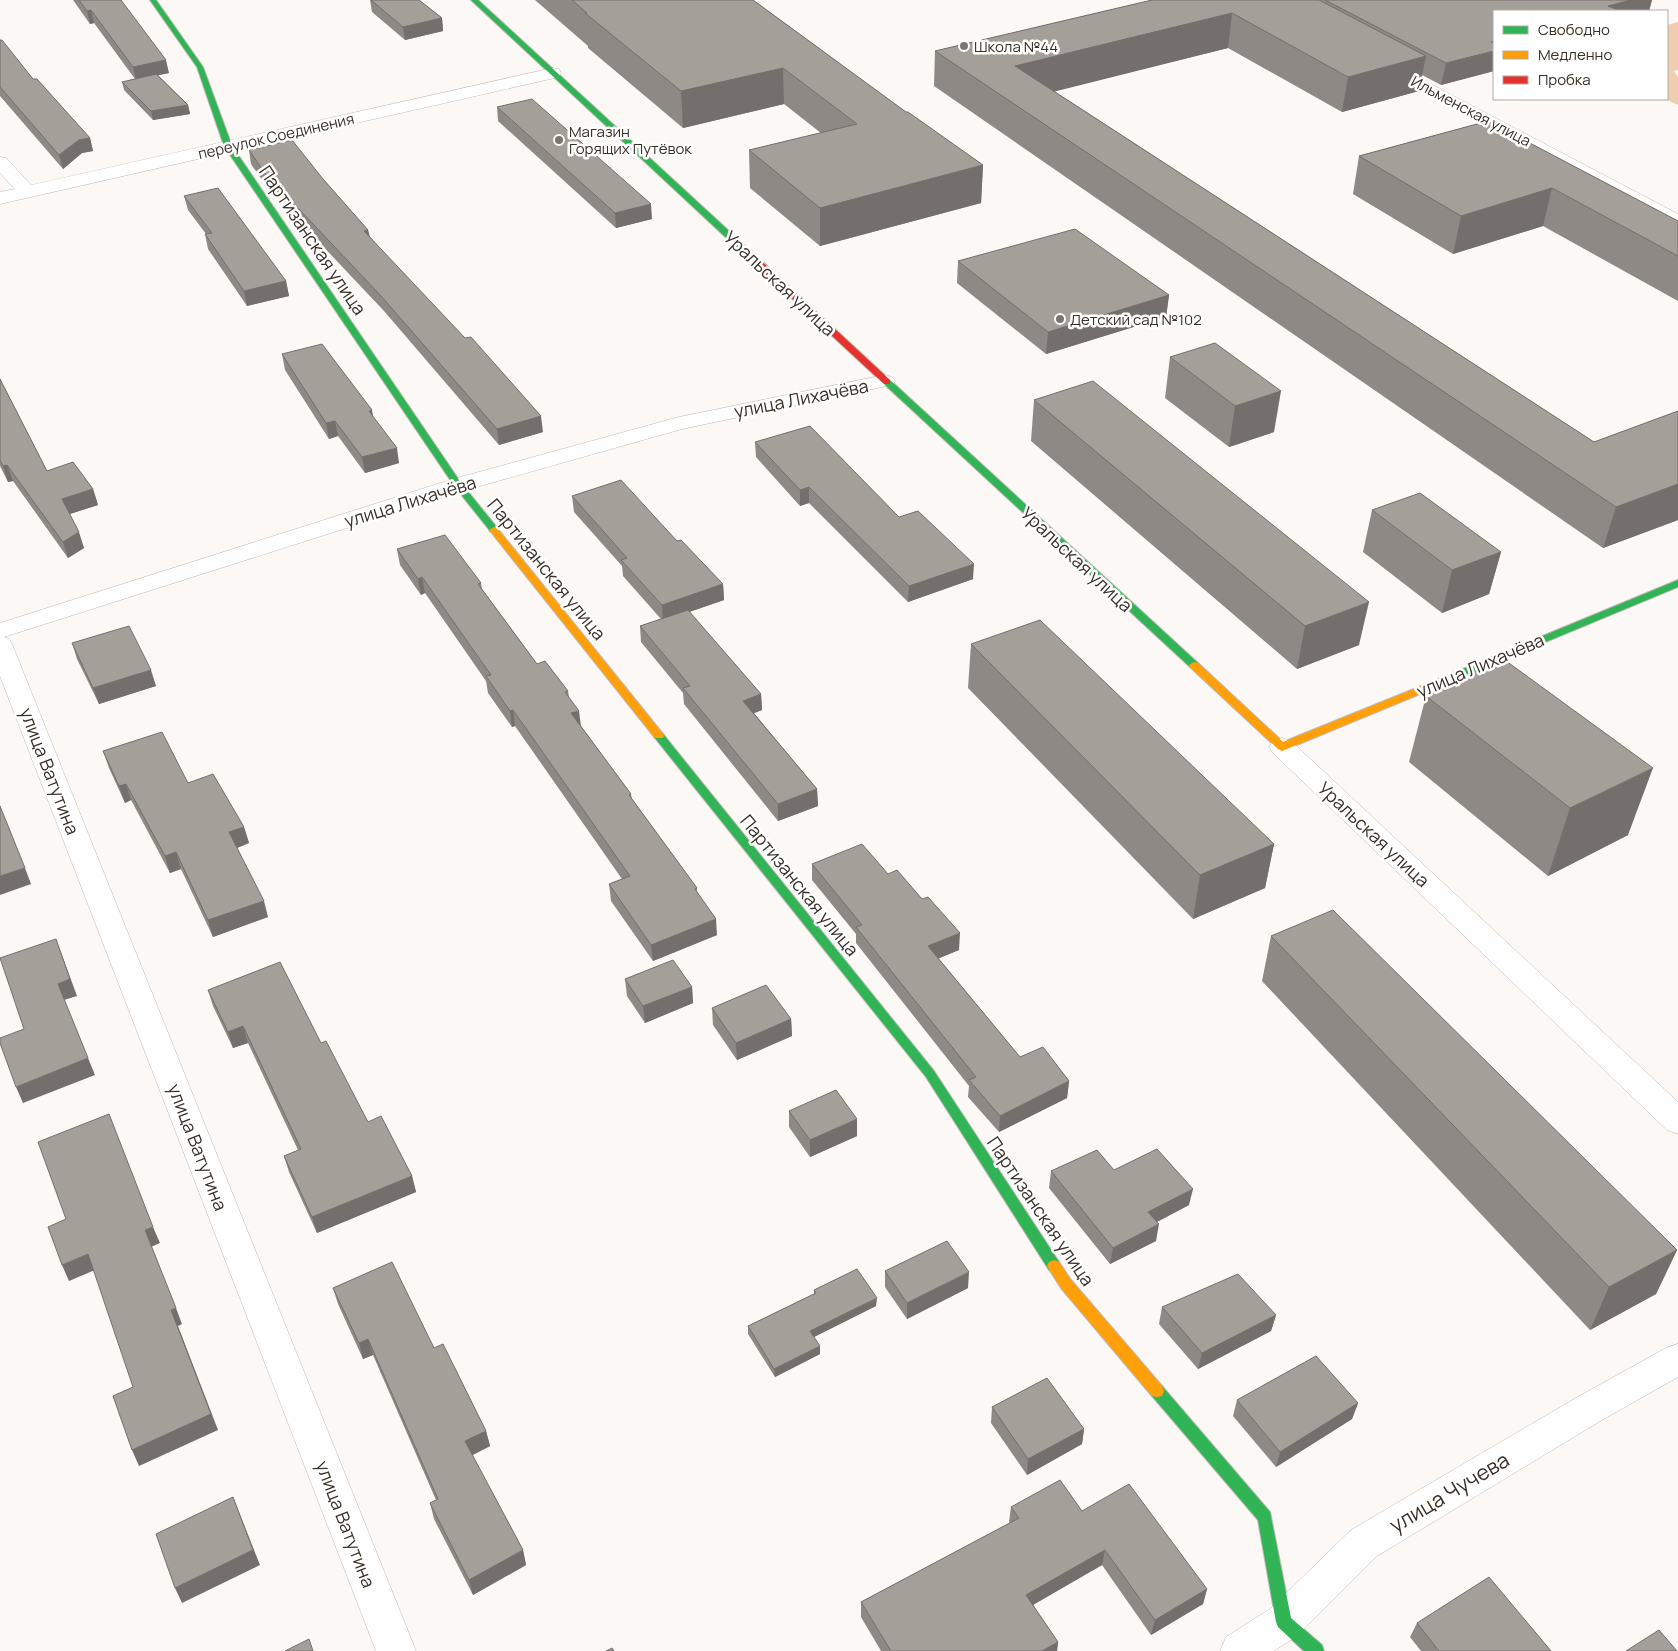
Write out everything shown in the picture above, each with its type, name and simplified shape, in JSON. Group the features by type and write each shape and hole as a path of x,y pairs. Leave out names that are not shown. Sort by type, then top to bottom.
{"street":[{"name":"Партизанская улица","path":"153,0 200,67 228,146 458,486 930,1074 1066,1284 1265,1517 1284,1622"},
{"name":"Уральская улица","path":"474,0 1282,748 1678,1121"},
{"name":"Ильменская улица","path":"1370,56 1678,222"},
{"name":"переулок Соединения","path":"0,198 553,73"},
{"path":"0,162 27,192"},
{"name":"улица Лихачёва","path":"0,632 458,486 679,422 885,381"},
{"name":"улица Лихачёва","path":"1282,748 1678,583"},
{"name":"улица Ватутина","path":"0,644 396,1651"},
{"name":"улица Чучева","path":"1240,1651 1284,1622 1364,1543 1589,1409 1678,1359"},
{"path":"1284,1622 1316,1651"}],"shaded area":[{"path":"1678,22 1678,70 1674,71 1678,77 1678,105 1667,100 1668,25"}],"building":[{"path":"79,0 121,0 166,60 133,67 91,10 87,11"},
{"path":"371,0 419,0 442,18 403,27"},
{"path":"572,0 753,0 906,112 983,165 820,208 749,150 857,124 783,68 681,91 585,13 587,13"},
{"path":"1152,0 1319,0 1426,56 1348,77 1232,13 1015,66 1594,442 1678,411 1678,484 1616,507 935,51"},
{"path":"1325,0 1631,0 1608,6 1618,10 1493,10 1493,41 1491,42 1493,43 1493,51 1446,63"},
{"path":"0,40 2,40 33,79 37,79 90,138 79,140 59,155 0,87"},
{"path":"156,74 188,105 151,111 122,82"},
{"path":"532,99 651,204 615,213 497,107"},
{"path":"1488,121 1678,221 1678,256 1552,188 1461,216 1359,156"},
{"path":"292,140 368,230 364,231 465,338 471,337 541,416 497,429 381,296 264,172 249,150"},
{"path":"218,188 286,281 244,291 205,234 212,233 184,196"},
{"path":"1075,229 1169,295 1048,332 958,261"},
{"path":"1215,343 1281,391 1235,406 1170,357"},
{"path":"322,344 372,410 369,411 397,448 362,457 335,421 326,423 282,354"},
{"path":"0,379 47,471 73,462 93,489 62,499 79,532 63,542 7,465 3,466 0,460"},
{"path":"1093,381 1369,602 1305,626 1034,400"},
{"path":"810,426 899,517 918,511 974,564 909,586 809,487 800,490 755,442"},
{"path":"621,480 677,541 681,540 723,584 662,605 621,560 627,558 572,496"},
{"path":"1420,493 1501,552 1452,570 1372,510"},
{"path":"445,535 481,583 478,584 537,664 545,661 568,691 565,692 579,711 571,713 631,794 629,795 697,888 695,889 716,919 651,945 609,884 630,876 513,710 510,711 486,676 491,675 422,577 418,579 397,549"},
{"path":"688,610 761,694 743,701 817,789 778,804 683,688 690,686 640,626"},
{"path":"1040,620 1274,844 1200,875 971,644"},
{"path":"129,626 151,670 93,688 72,643"},
{"path":"1502,658 1653,768 1570,808 1426,696"},
{"path":"162,732 188,783 213,774 244,827 229,832 264,901 208,920 176,852 165,856 126,784 119,786 103,751"},
{"path":"0,806 25,868 0,876"},
{"path":"862,844 888,874 897,870 922,899 928,897 960,933 928,946 1020,1057 1043,1047 1069,1081 1000,1116 969,1080 976,1077 856,927 862,925 812,864"},
{"path":"1333,910 1677,1250 1609,1287 1271,936"},
{"path":"56,939 70,979 58,984 88,1058 16,1087 0,1043 0,1038 24,1029 0,958"},
{"path":"673,960 692,987 643,1006 625,979"},
{"path":"280,962 321,1043 326,1041 368,1122 381,1116 412,1176 312,1217 284,1156 301,1149 243,1026 228,1032 208,990"},
{"path":"766,985 791,1019 736,1043 712,1008"},
{"path":"836,1090 857,1119 810,1140 789,1111"},
{"path":"109,1114 153,1227 145,1230 176,1308 171,1310 211,1414 132,1450 113,1396 133,1387 88,1254 62,1265 48,1227 66,1219 38,1142"},
{"path":"1157,1149 1193,1189 1148,1212 1159,1224 1113,1248 1051,1171 1097,1150 1114,1170"},
{"path":"947,1241 969,1272 907,1303 885,1271"},
{"path":"392,1262 434,1348 443,1344 486,1431 465,1441 523,1550 469,1580 430,1503 438,1499 368,1339 359,1343 333,1288"},
{"path":"857,1269 877,1298 810,1331 820,1346 774,1369 748,1326 816,1293 814,1290"},
{"path":"1238,1274 1276,1315 1202,1353 1162,1307"},
{"path":"1316,1356 1358,1403 1280,1452 1237,1400"},
{"path":"1047,1378 1084,1429 1028,1459 992,1407"},
{"path":"1060,1480 1082,1511 1129,1484 1207,1589 1155,1620 1105,1550 1026,1595 1058,1642 1042,1651 891,1651 861,1602 1019,1518 1011,1507"},
{"path":"233,1497 253,1550 175,1588 156,1534"},
{"path":"1489,1577 1551,1651 1439,1651 1417,1623"},
{"path":"1659,1630 1677,1651 1626,1651"},
{"path":"309,1639 313,1651 285,1651"}],"traffic: fast":[{"path":"153,0 200,67 228,146 458,485 494,530"},
{"path":"474,0 751,256"},
{"path":"887,382 1194,665"},
{"path":"1445,680 1678,583"},
{"path":"659,736 930,1074 1054,1266"},
{"path":"1157,1391 1265,1517 1284,1622 1316,1651"}],"traffic: slow":[{"path":"494,530 659,736"},
{"path":"1194,665 1282,747 1445,680"},
{"path":"1054,1266 1066,1284 1157,1391"}],"traffic: jam":[{"path":"751,256 887,382"}],"place":[{"name":"Школа №44","path":"964,46"},
{"name":"Магазин Горящих Путёвок","path":"559,140"},
{"name":"Детский сад №102","path":"1060,319"}]}
